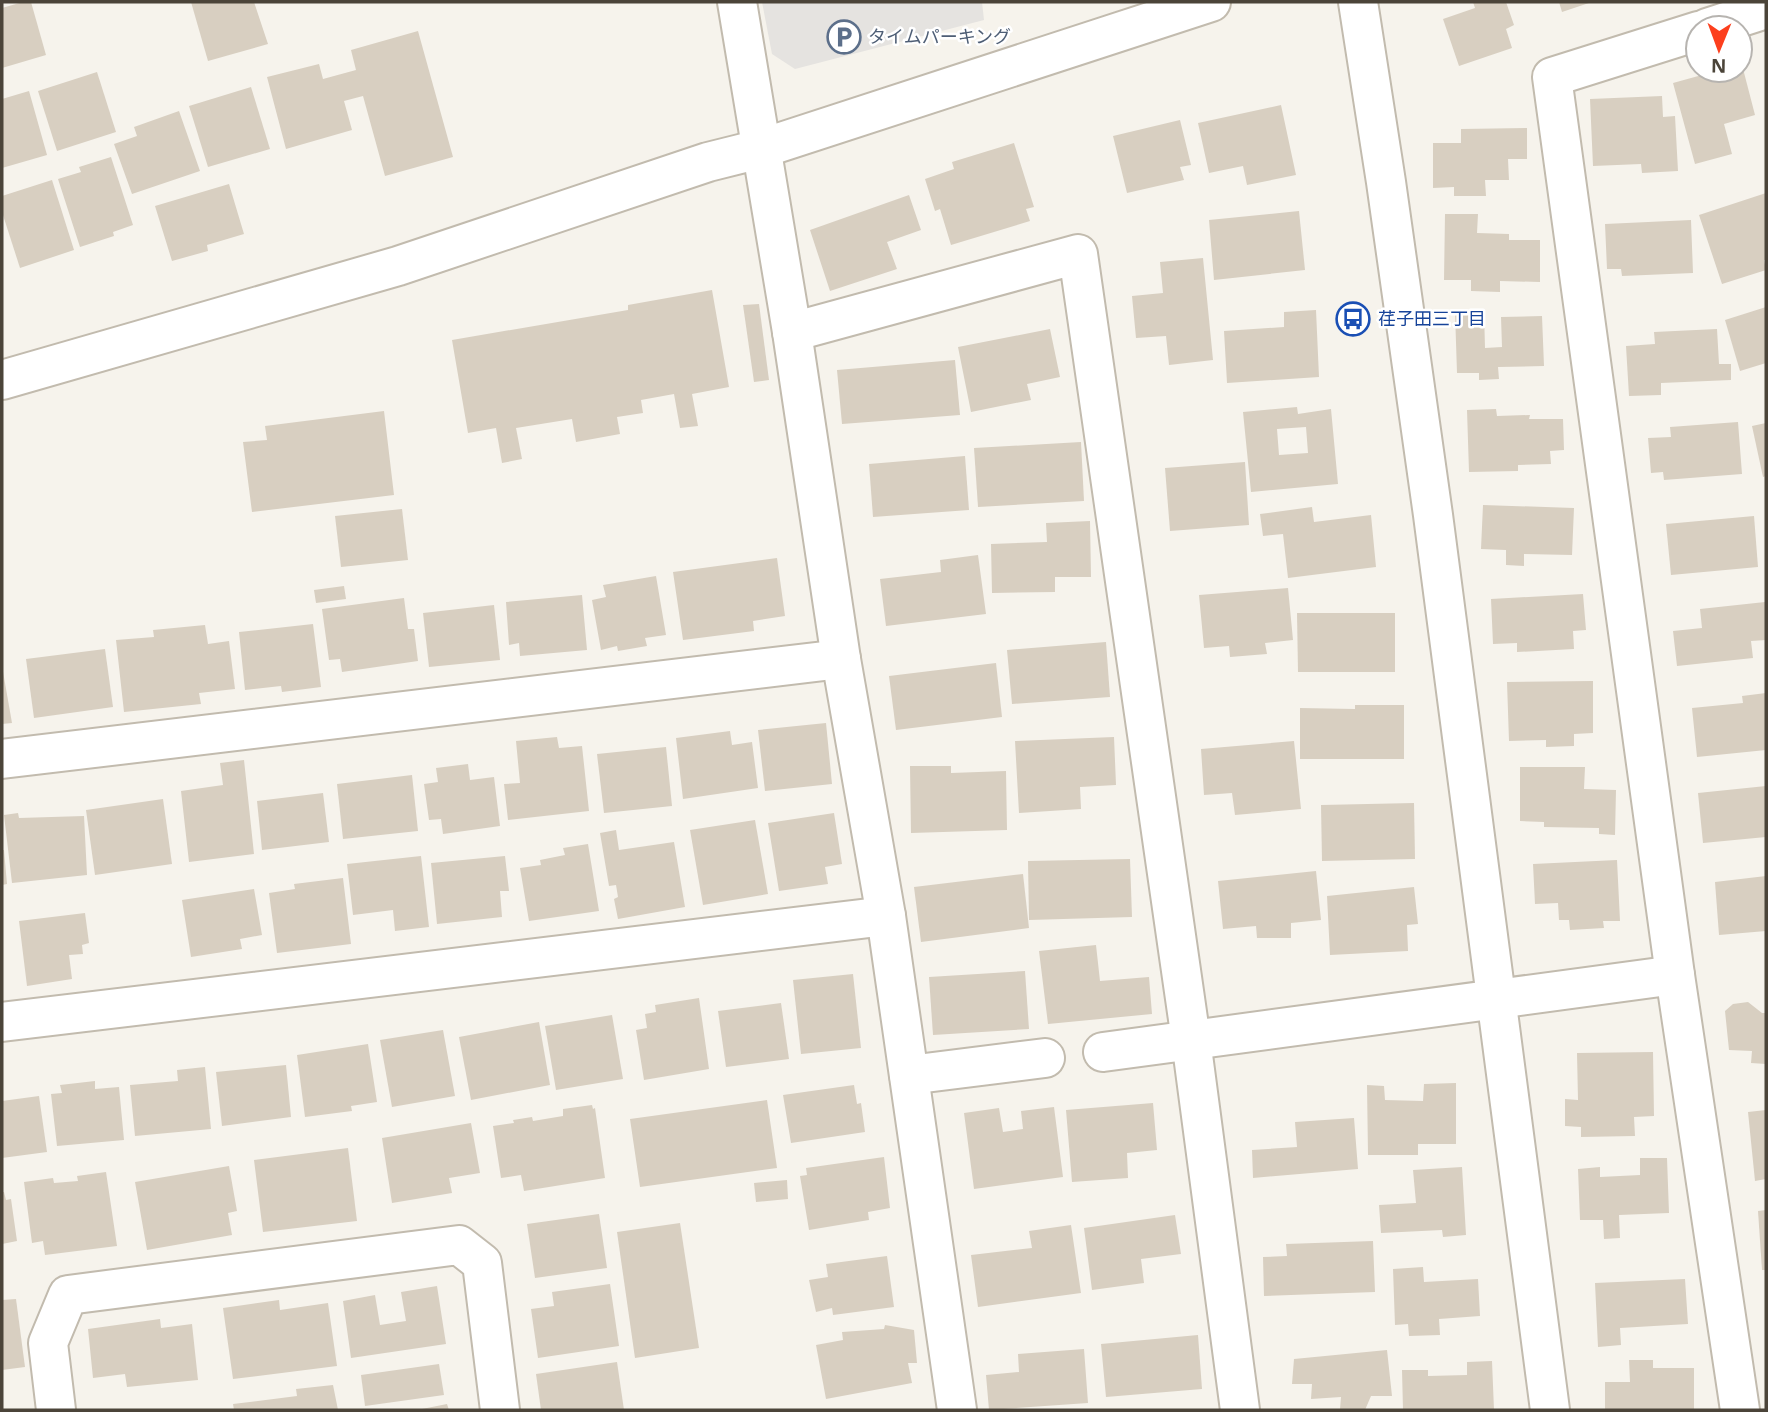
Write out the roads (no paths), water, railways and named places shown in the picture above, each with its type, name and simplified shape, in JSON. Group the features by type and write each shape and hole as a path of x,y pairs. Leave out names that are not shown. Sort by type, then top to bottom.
{"street":[{"path":"737,2 792,332 841,659 886,916 957,1410"},
{"path":"2,380 398,266 708,162 760,149 1211,2"},
{"path":"1358,2 1433,515 1550,1410"},
{"path":"1684,35 1552,77 1675,975 1740,1410"},
{"path":"792,332 1078,254 1191,1040 1240,1410"},
{"path":"2,758 841,659"},
{"path":"2,1022 886,916"},
{"path":"1104,1052 1675,975"},
{"path":"909,1074 1045,1058"},
{"path":"56,1410 48,1343 68,1295 459,1245 482,1263 500,1410"}],"place":[{"name":"タイムパーキング","path":"844,37"},
{"name":"荏子田三丁目","path":"1353,319"}]}
